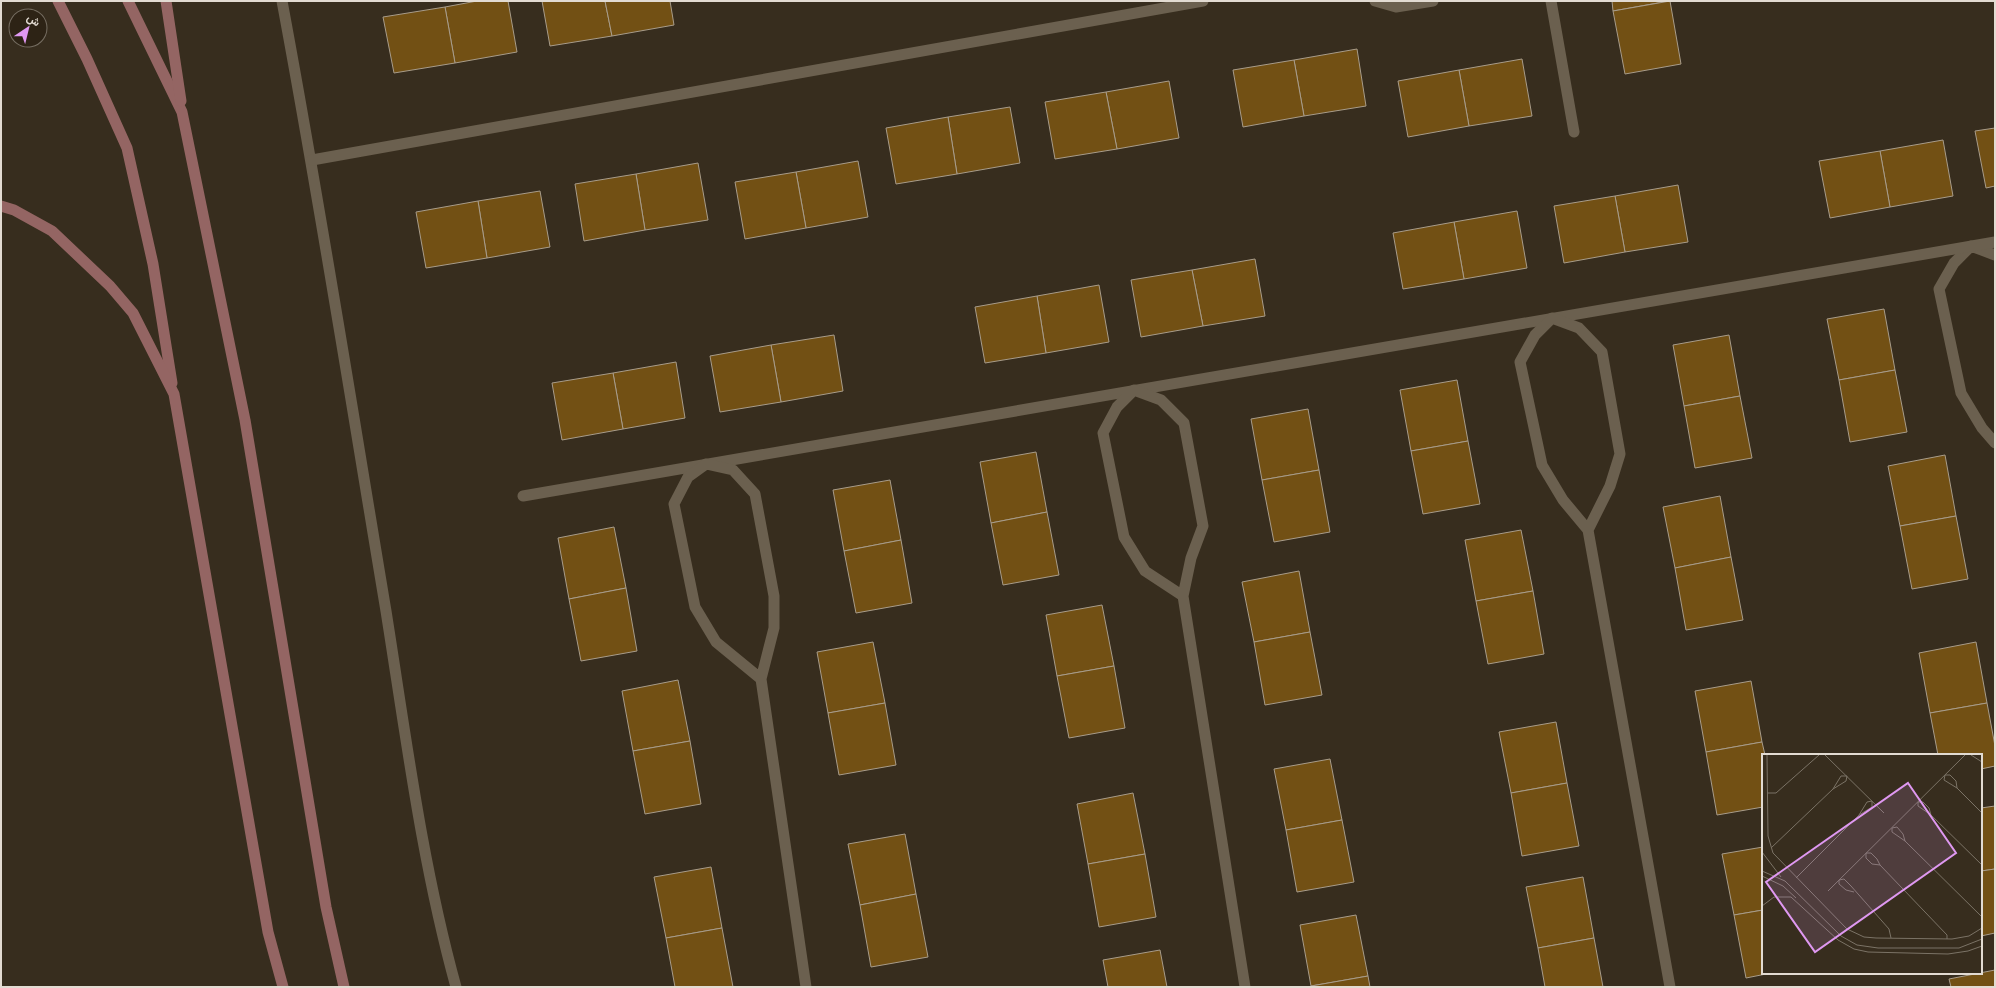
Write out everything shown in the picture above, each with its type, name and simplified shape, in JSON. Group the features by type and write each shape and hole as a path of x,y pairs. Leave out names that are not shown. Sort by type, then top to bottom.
{"main road":[{"path":"58,1 88,59 127,148 153,264 174,394 268,932 283,987"},
{"path":"128,1 182,112"},
{"path":"166,1 182,112 245,420 326,907 344,987"},
{"path":"1,206 14,210 52,231 110,286 133,313 174,394"}],"street":[{"path":"282,1 312,160 417,806 438,915 456,987"},
{"path":"312,160 1203,1"},
{"path":"1375,1 1396,7 1433,1"},
{"path":"1551,1 1574,132"},
{"path":"523,496 1995,242"},
{"path":"1971,246 1995,255"},
{"path":"1971,246 1954,263 1939,289 1961,393 1982,428 1995,443"},
{"path":"1552,318 1579,328 1602,352 1620,454 1610,486 1588,530"},
{"path":"1552,318 1535,335 1520,362 1542,465 1563,500 1588,530 1670,987"},
{"path":"1134,390 1161,400 1184,423 1203,526 1191,558 1183,596 1245,987"},
{"path":"1134,390 1117,407 1103,433 1124,537 1145,571 1183,596"},
{"path":"761,679 716,642 695,607 674,504 688,477 706,464 732,470 755,494 774,596 774,628 761,679 806,987"}],"building":[{"path":"477,1 508,1 517,52 455,63 445,7"},
{"path":"542,1 605,1 612,36 550,46"},
{"path":"605,1 670,1 674,25 612,36"},
{"path":"1612,1 1669,1 1613,11"},
{"path":"1670,1 1681,64 1625,74 1613,11"},
{"path":"445,7 455,63 394,73 383,17"},
{"path":"1357,49 1366,106 1304,116 1294,60"},
{"path":"1522,59 1532,116 1469,126 1459,70"},
{"path":"1294,60 1304,116 1243,127 1233,70"},
{"path":"1459,70 1469,126 1408,137 1398,81"},
{"path":"1169,81 1179,138 1117,149 1106,92"},
{"path":"1106,92 1117,149 1055,159 1045,102"},
{"path":"1010,107 1020,163 957,174 948,117"},
{"path":"948,117 957,174 896,184 886,128"},
{"path":"1995,128 1995,186 1986,188 1975,131"},
{"path":"1943,140 1953,196 1890,207 1880,151"},
{"path":"1880,151 1890,207 1830,218 1819,161"},
{"path":"858,161 868,217 806,228 796,172"},
{"path":"698,163 708,220 645,230 636,174"},
{"path":"796,172 806,228 745,239 735,182"},
{"path":"636,174 645,230 584,241 575,184"},
{"path":"1678,185 1688,242 1625,252 1615,196"},
{"path":"540,191 550,247 487,258 478,201"},
{"path":"1615,196 1625,252 1564,263 1554,206"},
{"path":"478,201 487,258 426,268 416,212"},
{"path":"1517,211 1527,268 1464,279 1454,222"},
{"path":"1454,222 1464,279 1403,289 1393,233"},
{"path":"1255,259 1265,316 1203,326 1192,270"},
{"path":"1192,270 1203,326 1141,337 1131,280"},
{"path":"1099,285 1109,342 1046,353 1037,296"},
{"path":"1037,296 1046,353 985,363 975,307"},
{"path":"1884,309 1895,370 1839,380 1827,319"},
{"path":"834,335 843,391 781,402 771,345"},
{"path":"1729,335 1740,396 1684,406 1673,345"},
{"path":"771,345 781,402 720,412 710,356"},
{"path":"676,362 685,418 623,429 613,373"},
{"path":"1895,370 1907,432 1850,442 1839,380"},
{"path":"613,373 623,429 562,440 552,383"},
{"path":"1457,380 1468,441 1411,451 1400,390"},
{"path":"1740,396 1752,458 1695,468 1684,406"},
{"path":"1308,409 1319,470 1262,480 1251,419"},
{"path":"1468,441 1480,504 1423,514 1411,451"},
{"path":"1036,452 1047,512 991,523 980,462"},
{"path":"1945,455 1956,516 1900,526 1888,466"},
{"path":"1319,470 1330,532 1274,542 1262,480"},
{"path":"890,480 901,540 844,551 833,490"},
{"path":"1720,496 1731,557 1675,568 1663,507"},
{"path":"1047,512 1059,575 1003,585 991,523"},
{"path":"1956,516 1968,579 1912,589 1900,526"},
{"path":"614,527 626,588 569,599 558,538"},
{"path":"1521,530 1533,591 1476,601 1465,540"},
{"path":"901,540 912,603 856,613 844,551"},
{"path":"1731,557 1743,620 1686,630 1675,568"},
{"path":"1299,571 1310,632 1254,642 1242,582"},
{"path":"626,588 637,651 581,661 569,599"},
{"path":"1533,591 1544,654 1488,664 1476,601"},
{"path":"1102,605 1114,666 1057,676 1046,615"},
{"path":"1310,632 1322,695 1265,705 1254,642"},
{"path":"873,642 885,703 828,713 817,652"},
{"path":"1976,642 1987,703 1930,713 1919,653"},
{"path":"1114,666 1125,728 1069,738 1057,676"},
{"path":"678,680 690,741 633,751 622,691"},
{"path":"1751,681 1762,742 1706,752 1695,691"},
{"path":"885,703 896,765 839,775 828,713"},
{"path":"1987,703 1995,746 1995,766 1982,769 1982,754 1938,754 1930,713"},
{"path":"1556,722 1567,783 1511,793 1499,732"},
{"path":"690,741 701,804 645,814 633,751"},
{"path":"1762,742 1765,754 1762,754 1762,807 1717,815 1706,752"},
{"path":"1330,759 1342,820 1286,830 1274,769"},
{"path":"1567,783 1579,846 1522,856 1511,793"},
{"path":"1133,793 1145,854 1088,864 1077,804"},
{"path":"1995,806 1995,869 1982,871 1982,808"},
{"path":"1342,820 1354,882 1297,892 1286,830"},
{"path":"905,834 916,894 860,905 848,844"},
{"path":"1762,847 1762,910 1734,915 1722,854"},
{"path":"1145,854 1156,917 1099,927 1088,864"},
{"path":"711,867 722,928 666,938 654,877"},
{"path":"1995,869 1995,933 1982,936 1982,871"},
{"path":"1583,877 1594,938 1538,948 1526,887"},
{"path":"916,894 928,957 871,967 860,905"},
{"path":"1762,910 1762,974 1766,974 1746,978 1734,915"},
{"path":"1356,915 1368,976 1311,986 1300,925"},
{"path":"722,928 733,987 675,987 666,938"},
{"path":"1594,938 1603,987 1545,987 1538,948"},
{"path":"1160,950 1167,987 1108,987 1103,960"},
{"path":"1995,970 1995,987 1951,987 1949,979 1982,974 1982,973"},
{"path":"1368,976 1370,987 1311,987 1311,986"}]}
